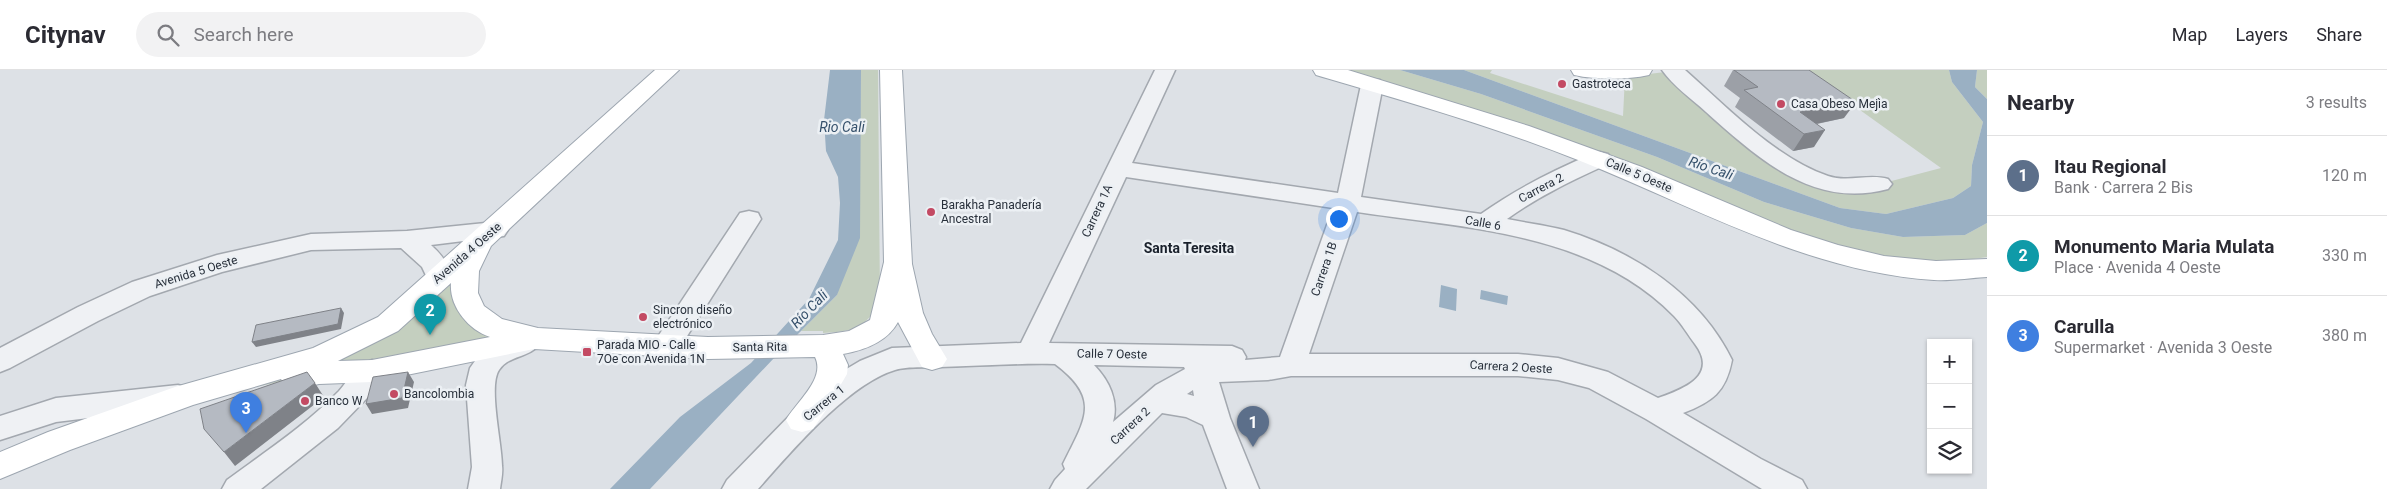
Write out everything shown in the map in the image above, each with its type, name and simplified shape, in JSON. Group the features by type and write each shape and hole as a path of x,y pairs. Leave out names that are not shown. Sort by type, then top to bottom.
{"main road":[{"name":"Avenida 4 Oeste","path":"0,466 91,429 186,395 322,356 388,324 495,230 668,70"},
{"path":"892,70 897,264 908,316 920,343 932,359"},
{"name":"Calle 5 Oeste","path":"1324,70 1525,131 1600,159 1788,237 1850,259 1916,270 1987,268"},
{"path":"1582,70 1614,72 1641,70"},
{"path":"495,230 476,250 465,271 464,293 473,312 493,327 538,339"},
{"name":"Santa Rita","path":"538,339 708,348 817,346 855,341 880,327 888,311 897,264"},
{"path":"372,371 383,350 388,324"},
{"name":"Avenida 4 Oeste","path":"91,429 221,394 319,373 372,371 502,344 538,339"},
{"path":"802,420 827,383 833,368 829,355 817,346"}],"street":[{"name":"Carrera 1A","path":"1030,353 1165,70"},
{"path":"1672,70 1780,162 1814,179 1840,187 1880,184"},
{"name":"Carrera 1B","path":"1291,365 1348,201 1372,85"},
{"name":"Carrera 2","path":"1485,223 1520,198 1551,181 1600,159"},
{"name":"Calle 6","path":"1117,168 1348,201 1485,223 1557,238 1589,249 1622,265 1659,289 1684,310 1711,345 1718,360 1715,374 1698,396 1656,411"},
{"path":"667,345 749,219"},
{"name":"Avenida 5 Oeste","path":"0,361 88,314 141,290 217,264 311,242 407,239 495,230"},
{"path":"407,239 426,254 434,264 439,278"},
{"path":"484,489 487,467 480,385 484,368 492,358 508,349 538,339"},
{"name":"Calle 7 Oeste","path":"932,359 1030,353 1196,365"},
{"name":"Carrera 2","path":"1060,354 1082,368 1092,380 1102,408 1099,426 1065,489"},
{"name":"Carrera 1","path":"738,489 802,420 857,376 876,365 892,359 932,359"},
{"path":"1196,365 1242,489"},
{"name":"Carrera 2","path":"1065,489 1140,415 1196,365"},
{"name":"Carrera 2 Oeste","path":"1196,365 1274,370 1291,365 1518,365 1558,369 1598,380 1656,411 1750,468 1791,489"},
{"path":"238,489 315,430 372,371"},
{"path":"0,428 56,410 119,401 186,395"},
{"path":"1157,401 1180,403 1199,408 1215,418"}],"green space":[{"path":"861,70 878,70 880,302 869,318 858,327 823,333 823,331 801,331 837,295 860,113"},
{"path":"1343,70 1400,70 1481,94 1657,157 1764,202 1851,228 1903,237 1965,235 1987,223 1987,257 1954,261 1922,260 1891,257 1829,243 1799,233 1629,164 1561,139"},
{"path":"1464,70 1492,70 1490,73 1623,116 1625,77 1673,71 1814,179 1880,184 1941,168 1804,70 1949,70 1952,82 1983,122 1972,165 1971,186 1953,198 1886,214 1840,208"},
{"path":"1977,70 1987,70 1987,99 1975,87"},
{"path":"495,230 464,293 513,334 221,394 345,347"}],"water":[{"name":"Rio Cali","path":"830,70 861,70 860,238 837,295 775,357 650,489 610,489 680,417 751,363 809,299 838,240 840,203 838,177 826,151 824,120"},
{"name":"Río Cali","path":"1400,70 1464,70 1840,208 1886,214 1953,198 1971,186 1972,165 1983,122 1952,82 1949,70 1977,70 1975,87 1987,99 1987,223 1965,235 1903,237 1851,228 1764,202 1657,157 1481,94"},
{"path":"1441,285 1457,289 1456,311 1439,307"},
{"path":"1481,290 1508,296 1507,305 1480,299"}],"building":[{"path":"1734,70 1809,70 1856,102 1800,112 1825,130 1804,134 1744,90 1758,87"},
{"path":"341,308 338,324 252,342 256,325"},
{"path":"307,372 315,383 224,452 204,429 200,409"},
{"path":"408,372 402,398 366,404 373,377"}],"place":[{"name":"Gastroteca","path":"1562,84"},
{"name":"Casa Obeso Mejìa","path":"1781,104"},
{"name":"Barakha Panadería Ancestral","path":"931,212"},
{"name":"Sincron diseño electrónico","path":"643,317"},
{"name":"Monumento Maria Mulata","path":"430,335"},
{"name":"Parada MIO - Calle 7Oe con Avenida 1N","path":"587,352"},
{"name":"Bancolombia","path":"394,394"},
{"name":"Banco W","path":"305,401"},
{"name":"Carulla","path":"246,433"},
{"name":"Itau Regional","path":"1253,447"}],"district":[{"name":"Santa Teresita","path":"1189,248"}]}
